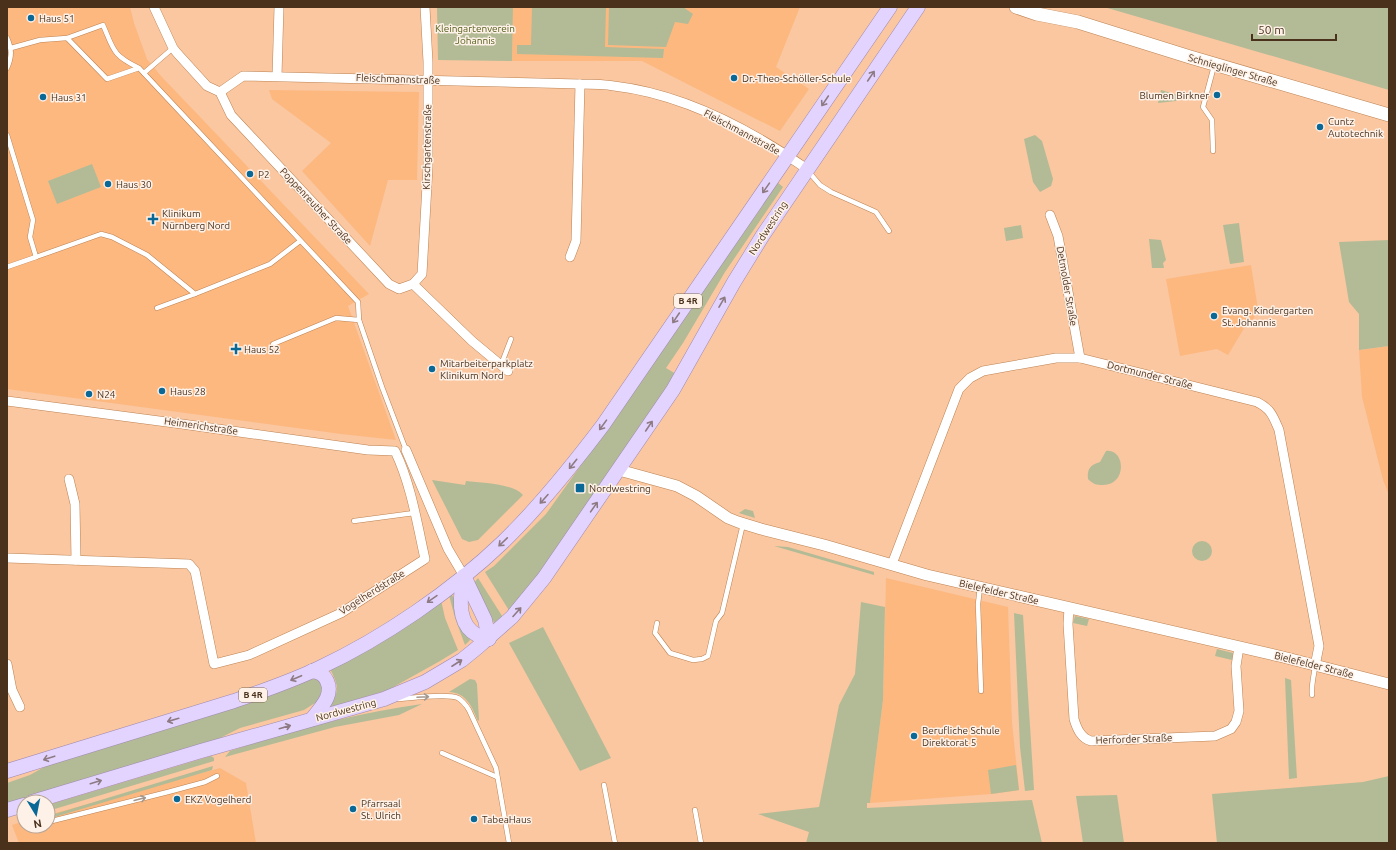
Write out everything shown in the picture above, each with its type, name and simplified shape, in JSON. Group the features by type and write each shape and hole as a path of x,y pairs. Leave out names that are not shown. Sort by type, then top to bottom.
{"main road":[{"name":"Nordwestring","path":"56,795 384,699 410,689 438,674 462,660 489,639 518,610 544,578 619,470 680,379 747,261 918,7"},
{"name":"Schnieglinger Straße","path":"1016,7 1038,14 1078,22 1214,64 1389,115"},
{"name":"Schnieglinger Straße","path":"1049,7 1078,22"},
{"name":"B 4R","path":"7,771 268,690 312,671 372,640 464,576 493,551 520,525 557,484 607,419 889,8"},
{"path":"464,576 460,602 464,619 471,631 477,635 489,639"},
{"path":"464,576 485,620 489,639"},
{"path":"312,671 320,673 324,676 330,690 327,698 312,719"}],"street":[{"path":"154,7 173,48 207,86 220,92"},
{"path":"277,76 279,7"},
{"name":"Kirschgartenstraße","path":"413,284 422,274 428,167 428,80 425,7"},
{"name":"Fleischmannstraße","path":"220,92 243,76 614,86 671,99 712,114 762,140 807,170"},
{"path":"570,257 576,241 580,84"},
{"name":"Poppenreuther Straße","path":"220,92 232,115 389,284 399,289 413,284"},
{"name":"Detmolder Straße","path":"1050,214 1058,236 1080,358"},
{"path":"413,284 472,341 504,368"},
{"name":"Dortmunder Straße","path":"892,564 959,389 970,378 983,371 1056,358 1080,358 1257,402 1264,406 1272,414 1279,430 1317,635 1318,646 1315,666"},
{"name":"Heimerichstraße","path":"7,402 190,425 368,450 395,451"},
{"path":"406,450 448,549 464,576"},
{"name":"Vogelherdstraße","path":"76,560 189,564 195,571 214,664 248,655 341,613 425,559 401,462 395,451"},
{"name":"Bielefelder Straße","path":"619,470 688,491 728,518 743,524 824,545 927,575 1389,684"},
{"path":"7,558 76,560 75,504 69,479"},
{"name":"Herforder Straße","path":"1069,608 1068,624 1074,719 1077,728 1086,740 1215,736 1231,729 1236,722 1239,711 1236,666 1239,648"},
{"path":"7,664 12,690 20,707"}],"lane":[{"path":"11,48 40,40 67,38 103,25 115,53 144,73 358,302 359,320 406,450"},
{"path":"7,38 11,48 11,59 7,68"},
{"path":"67,38 107,79 138,68"},
{"path":"144,73 173,48"},
{"path":"1213,151 1212,120 1203,107 1214,64"},
{"path":"7,135 33,220 30,237 36,257"},
{"path":"807,170 820,185 831,192 876,212 889,231"},
{"path":"7,267 101,234 112,237 147,255 195,294"},
{"path":"157,308 270,264 300,241"},
{"path":"273,344 336,318 359,320"},
{"path":"504,368 511,338"},
{"path":"354,521 414,513"},
{"path":"658,623 655,633 670,653 693,660 702,660 708,656 716,621 722,613 743,524"},
{"path":"980,587 978,604 981,691"},
{"path":"1312,695 1311,686 1314,681 1315,666"},
{"path":"384,699 448,696 457,698 463,702 469,710 496,768 509,843"},
{"path":"442,753 497,777"},
{"path":"56,820 205,782 217,776"},
{"path":"604,785 615,843"},
{"path":"695,810 701,843"}],"shaded area":[{"name":"Klinikum Nürnberg Nord","path":"7,7 130,7 147,59 161,76 369,294 348,306 396,440 341,434 7,389"},
{"name":"Dr.-Theo-Schöller-Schule","path":"513,7 800,7 776,67 809,89 780,131 642,61 512,61"},
{"path":"269,90 419,92 417,180 388,180 370,246 302,171 331,143 272,99"},
{"name":"Evang. Kindergarten St. Johannis","path":"1251,265 1258,309 1252,322 1246,325 1228,355 1217,349 1180,356 1166,279"},
{"path":"1389,346 1389,495 1383,480 1362,397 1359,350"},
{"path":"886,578 1008,607 1012,722 1019,790 991,794 870,803 883,700"},
{"name":"EKZ Vogelherd","path":"220,768 246,783 256,843 19,843 12,825 16,824 16,834 56,834 56,813"}],"green space":[{"name":"Kleingartenverein Johannis","path":"437,7 513,7 512,61 438,60"},
{"path":"532,7 606,7 605,47 664,49 663,58 517,54 517,45 531,45"},
{"path":"609,7 683,7 693,14 688,24 675,22 666,47 608,45"},
{"path":"1104,7 1389,7 1389,90"},
{"path":"1161,90 1178,95 1176,101 1158,103"},
{"path":"1035,135 1042,141 1053,179 1051,186 1040,192 1033,182 1024,139"},
{"path":"92,164 101,187 57,204 48,181"},
{"path":"777,182 783,187 725,272 683,343 666,368 676,374 548,563 510,612 485,572 494,566 546,514 612,422"},
{"path":"1239,223 1244,262 1230,264 1223,225"},
{"path":"1021,225 1023,238 1006,241 1004,228"},
{"path":"1149,239 1161,240 1166,260 1163,263 1164,268 1152,268"},
{"path":"1389,240 1389,346 1359,350 1359,314 1349,302 1339,242"},
{"path":"1106,451 1117,455 1120,460 1120,473 1117,479 1111,483 1098,485 1088,479 1088,473 1092,466 1100,462"},
{"path":"432,480 465,485 466,481 496,484 512,488 523,495 478,540 469,542 462,539"},
{"path":"745,509 753,511 755,518 739,513"},
{"path":"1202,541 1209,544 1212,551 1209,558 1202,561 1195,558 1192,551 1195,544"},
{"path":"774,546 788,547 874,572 874,575"},
{"path":"478,578 504,619 496,624 494,623 474,583"},
{"path":"451,594 454,598 463,625 470,640 465,645 455,618 449,595"},
{"path":"441,600 445,618 458,650 388,690 322,710 335,696 337,687 330,669"},
{"path":"861,602 885,607 883,700 870,803 867,803 867,808 1032,800 1042,843 806,843 809,832 758,814 819,807 839,705 855,674"},
{"path":"1014,613 1023,615 1034,790 1025,791 1020,747"},
{"path":"1075,616 1089,619 1087,626 1073,623"},
{"path":"543,627 611,758 580,771 509,643"},
{"path":"1217,649 1233,653 1232,660 1215,656"},
{"path":"312,678 319,679 323,686 320,698 304,710 240,728 210,743 43,794 16,794 16,802 7,805 7,783 30,775 46,766"},
{"path":"1285,678 1291,680 1297,778 1289,779"},
{"path":"470,679 475,680 477,684 478,721 471,706 465,698 449,692"},
{"path":"422,704 399,715 335,727 225,757 230,751 301,729 373,712"},
{"path":"211,756 214,758 214,761 56,809 56,803"},
{"path":"1016,765 1019,790 991,794 988,770"},
{"path":"213,766 212,770 56,817 56,814"},
{"path":"1389,776 1389,843 1217,843 1212,794 1363,782"},
{"path":"1117,795 1124,843 1083,843 1076,796"}],"place":[{"name":"Haus 51","path":"31,18"},
{"name":"Dr.-Theo-Schöller-Schule","path":"734,78"},
{"name":"Blumen Birkner","path":"1217,95"},
{"name":"Haus 31","path":"43,97"},
{"name":"Cuntz Autotechnik","path":"1320,127"},
{"name":"P2","path":"250,174"},
{"name":"Haus 30","path":"108,184"},
{"name":"Klinikum Nürnberg Nord","path":"153,219"},
{"name":"Evang. Kindergarten St. Johannis","path":"1214,316"},
{"name":"Haus 52","path":"236,349"},
{"name":"Mitarbeiterparkplatz Klinikum Nord","path":"432,369"},
{"name":"Haus 28","path":"162,391"},
{"name":"N24","path":"89,394"},
{"name":"Nordwestring","path":"580,488"},
{"name":"Berufliche Schule Direktorat 5","path":"914,736"},
{"name":"EKZ Vogelherd","path":"177,799"},
{"name":"Pfarrsaal St. Ulrich","path":"353,809"},
{"name":"TabeaHaus","path":"474,819"}]}
